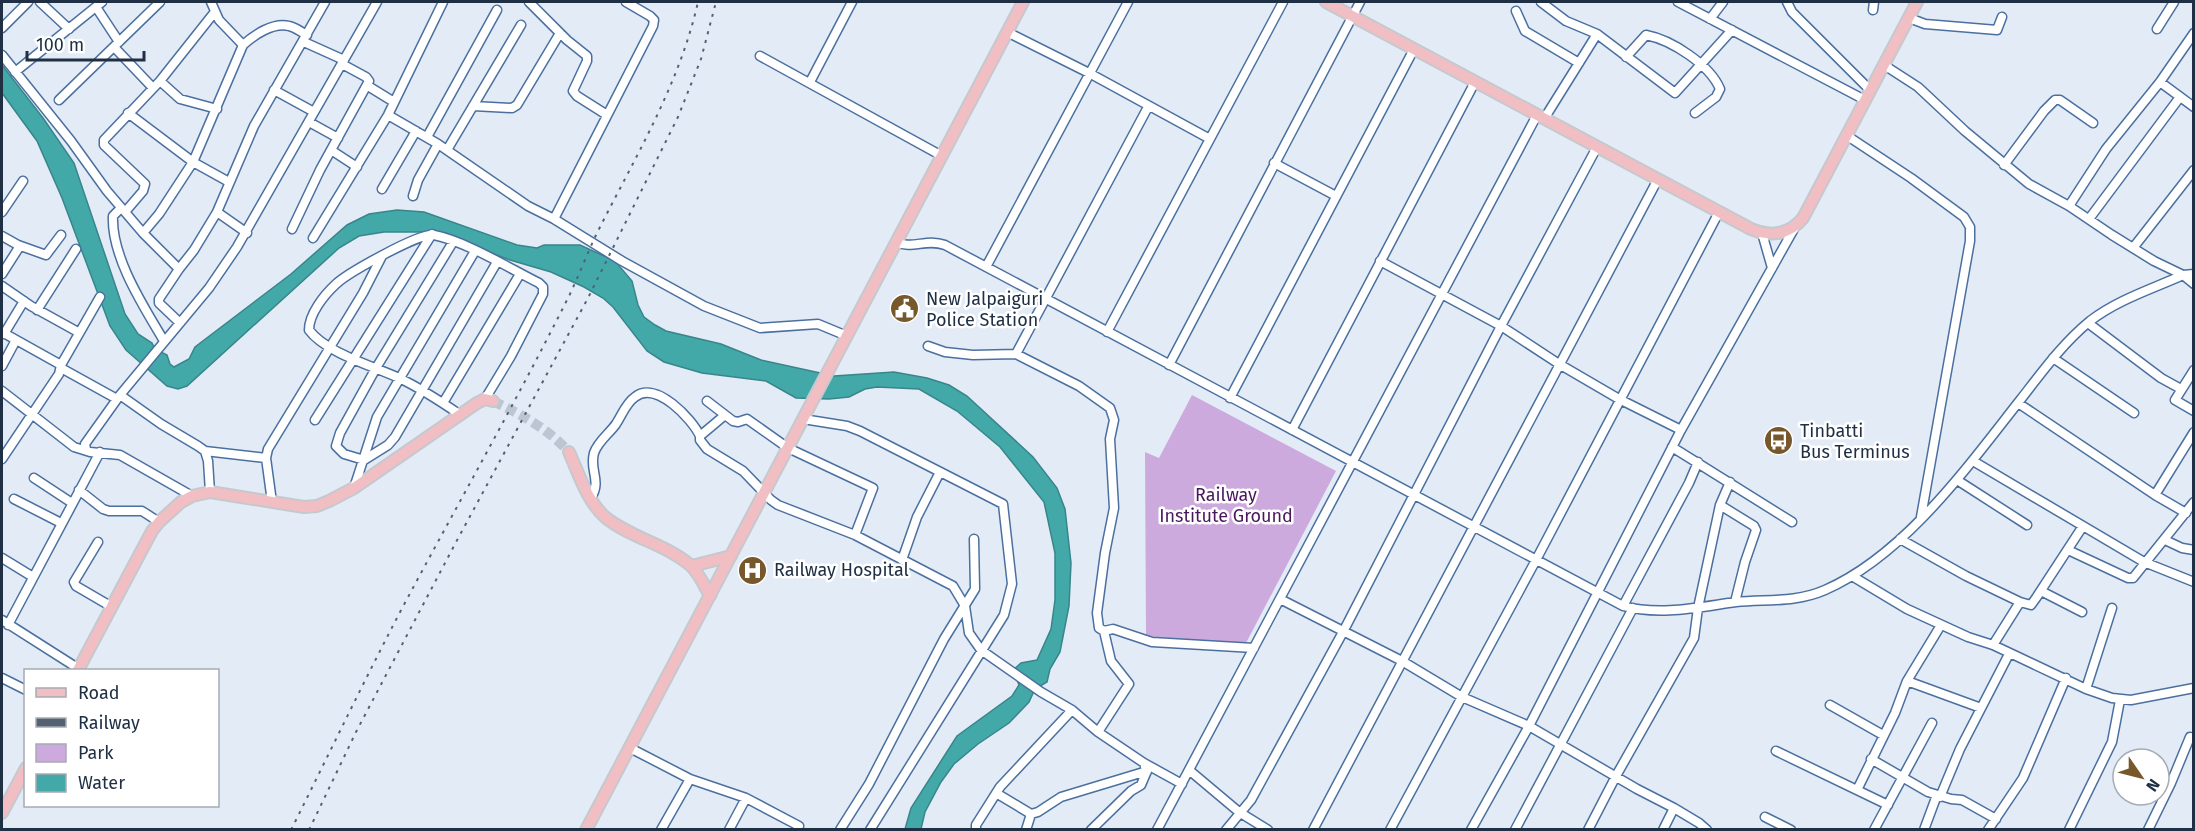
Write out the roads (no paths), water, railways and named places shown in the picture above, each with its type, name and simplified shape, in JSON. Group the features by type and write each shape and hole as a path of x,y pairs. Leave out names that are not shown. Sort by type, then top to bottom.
{"main road":[{"path":"586,830 1023,2"},
{"path":"1326,2 1762,233 1778,233 1795,227 1803,218 1917,2"},
{"path":"80,669 159,522 181,502 192,496 210,492 304,507 317,506 354,488 459,414 489,400"},
{"path":"569,452 591,498 603,516 692,566 710,596"},
{"path":"692,566 731,556"},
{"path":"2,812 24,772"}],"street":[{"path":"2,28 28,2"},
{"path":"40,2 69,29"},
{"path":"58,100 160,2"},
{"path":"211,2 214,13 243,45"},
{"path":"180,323 159,303 217,212 254,126 325,2"},
{"path":"86,449 85,444 119,397 213,282 247,233 377,2"},
{"path":"313,238 388,115 443,2"},
{"path":"529,2 587,56 587,61 573,91 607,116"},
{"path":"554,219 653,26 654,20 650,16 626,2"},
{"path":"810,82 852,2"},
{"path":"986,267 1128,2"},
{"path":"1107,332 1283,2"},
{"path":"1169,365 1360,2"},
{"path":"1541,2 1566,21 1597,34 1675,93 1732,30"},
{"path":"1678,2 1867,95"},
{"path":"1710,19 1723,2"},
{"path":"1787,2 1792,12 1867,95"},
{"path":"2157,29 2174,2"},
{"path":"15,72 99,4 116,44 157,84 180,99 217,109"},
{"path":"427,137 497,10"},
{"path":"1516,11 1526,31 1579,63"},
{"path":"163,342 132,284 118,248 113,216 143,191 145,184 102,143 157,84 214,13"},
{"path":"1909,18 1924,24 1997,30 2002,17"},
{"path":"143,233 159,214 193,162 243,45 259,33 281,25 293,27 305,38 369,81 292,228"},
{"path":"447,150 521,25"},
{"path":"1007,32 1210,139"},
{"path":"473,106 512,108 517,105 560,33"},
{"path":"2069,206 2106,149 2160,82 2193,33"},
{"path":"1157,830 1440,294 1541,117 1597,34"},
{"path":"1626,57 1646,35 1664,41 1702,64 1720,89 1716,97 1695,113"},
{"path":"1230,398 1414,49"},
{"path":"2,55 123,210 179,269"},
{"path":"760,56 942,156"},
{"path":"1884,65 1918,87 2004,165 2029,184 2069,206 2154,261 2183,275 2193,284"},
{"path":"1292,430 1475,82"},
{"path":"2160,82 2193,107"},
{"path":"368,86 394,102"},
{"path":"274,90 314,112"},
{"path":"2089,219 2180,97"},
{"path":"2004,165 2044,111 2055,100 2060,100 2093,123"},
{"path":"1016,354 1148,107"},
{"path":"128,113 193,162 229,182"},
{"path":"388,115 438,144 516,199 690,299 760,328 818,324 847,336"},
{"path":"309,122 338,138"},
{"path":"382,189 416,131"},
{"path":"1846,135 1946,204 1964,218 1970,227 1970,241 1921,518"},
{"path":"413,196 417,180 438,144"},
{"path":"1226,830 1251,800 1343,632 1501,326 1597,147"},
{"path":"331,150 357,167"},
{"path":"1274,163 1336,196"},
{"path":"2133,248 2193,170"},
{"path":"1313,830 1658,179"},
{"path":"2,212 23,181"},
{"path":"217,212 247,233"},
{"path":"1390,830 1536,560 1719,212"},
{"path":"1471,830 1529,726 1681,430 1795,227"},
{"path":"1762,233 1772,268"},
{"path":"315,420 432,234"},
{"path":"459,414 421,390 331,348 314,337 309,330 312,316 338,282 382,256 416,239 432,234 475,251 538,283 543,287 543,294 489,400"},
{"path":"2,236 46,255 61,236"},
{"path":"364,460 339,450 336,446 337,441 376,368 453,242"},
{"path":"896,242 909,246 928,242 939,243 1623,606 1666,610 1735,602 1795,600 1824,590 1852,576 1900,539 1957,480 2053,358 2088,322 2105,309 2183,275 2193,274"},
{"path":"2,274 18,249 18,244"},
{"path":"38,310 76,249"},
{"path":"354,488 377,417 475,251"},
{"path":"272,502 266,458 268,449 331,348 382,256"},
{"path":"1380,261 1501,326 1559,364 1619,399 1681,430"},
{"path":"364,460 388,445 395,436 497,262"},
{"path":"443,403 520,274"},
{"path":"2,286 38,310 78,332"},
{"path":"2,459 32,415 100,297"},
{"path":"24,301 3,333 94,386 119,397 205,451 266,458"},
{"path":"2088,322 2161,378 2181,388"},
{"path":"2,366 16,340"},
{"path":"928,346 945,352 973,355 1016,354 1078,386 1110,408 1114,420 1110,439 1114,508 1097,613 1099,628 1104,631 1111,661 1129,684 1098,732"},
{"path":"2053,358 2134,413"},
{"path":"2193,370 2175,400 2193,411"},
{"path":"591,498 597,487 592,465 597,446 635,397 642,393 655,394 688,417 707,449 743,471 778,505 855,535 953,586 965,606 969,633 981,650 1041,692 1072,710 1145,767 1182,784"},
{"path":"3,394 74,447 120,455 192,496"},
{"path":"707,401 738,422 747,419 788,447 873,488 855,535"},
{"path":"2018,403 2155,495 2186,513"},
{"path":"700,436 725,415"},
{"path":"805,416 860,431 1003,504 1012,584 1004,615 870,830"},
{"path":"2155,495 2193,432"},
{"path":"1672,447 1792,522"},
{"path":"205,451 208,460 210,492"},
{"path":"77,669 5,622 33,577 100,452"},
{"path":"1972,460 2144,562 2193,582"},
{"path":"1623,606 1698,462"},
{"path":"902,560 917,517 940,472"},
{"path":"34,478 72,503"},
{"path":"1957,480 2027,525"},
{"path":"1588,830 1694,638 1698,608 1720,506 1730,482"},
{"path":"79,490 103,509 142,511 159,522"},
{"path":"15,499 61,523"},
{"path":"2068,550 2128,578 2133,578 2193,502"},
{"path":"1720,506 1746,521 1756,530 1735,602"},
{"path":"1900,539 1966,576 2031,605 2084,526"},
{"path":"840,830 869,784 944,639 975,589 974,539"},
{"path":"2164,540 2193,550"},
{"path":"98,542 74,582 76,586 112,606"},
{"path":"2,558 33,577"},
{"path":"1852,576 1907,609 1993,645 2086,689 2120,700 2131,700 2193,688"},
{"path":"2041,591 2082,612"},
{"path":"1280,599 1402,660 1462,697 1529,726 1674,808 1707,830"},
{"path":"1993,645 2020,602"},
{"path":"1515,830 1562,746 1617,634 1633,608"},
{"path":"2086,689 2112,608"},
{"path":"1857,790 1907,681 1941,625"},
{"path":"1104,631 1113,629 1152,642 1254,648"},
{"path":"1924,830 1960,749 2009,654"},
{"path":"2,678 24,689"},
{"path":"1988,830 2023,778 2066,678"},
{"path":"1907,681 1981,708"},
{"path":"2069,830 2112,742 2120,700"},
{"path":"1830,705 1883,735"},
{"path":"976,830 976,825 999,787 1072,710"},
{"path":"1874,830 1932,723"},
{"path":"2148,830 2190,737 2193,738"},
{"path":"630,748 690,779 746,798 799,826 797,830"},
{"path":"1776,751 1888,805"},
{"path":"1871,759 1939,796 1962,800 1996,819"},
{"path":"1026,830 1032,814 1061,797 1145,767"},
{"path":"1090,830 1131,791 1141,785 1145,767"},
{"path":"1189,770 1239,813 1268,830"},
{"path":"661,830 690,779"},
{"path":"996,793 1032,814"},
{"path":"729,830 746,798"},
{"path":"1663,830 1674,808"},
{"path":"1765,817 1791,830"}],"water":[{"path":"2,65 74,163 125,314 138,334 152,343 155,349 167,355 170,364 174,367 189,359 195,347 291,274 347,225 369,214 397,210 424,212 517,245 537,248 544,245 580,245 615,261 632,281 638,305 644,317 666,331 721,344 761,360 834,376 894,372 949,385 967,396 1033,457 1057,488 1065,509 1071,563 1069,606 1060,652 1050,669 1047,682 1035,689 1029,702 1009,723 954,764 941,782 925,812 921,829 905,829 911,808 957,736 1012,696 1019,685 1013,670 1021,663 1037,660 1051,629 1055,600 1055,553 1044,502 1000,447 957,411 919,389 877,387 865,389 849,397 796,398 766,381 702,373 664,362 647,351 613,307 584,287 551,272 510,260 452,238 425,232 384,232 359,236 339,248 187,386 178,389 167,386 126,350 110,326 62,198 37,141 2,93"}],"tunnel":[{"path":"493,401 534,423 569,452"}],"railway":[{"path":"291,830 399,614 570,294 596,235 667,93 690,33 698,2"},
{"path":"309,830 356,732 588,298 678,117 701,59 716,2"}],"place":[{"name":"New Jalpaiguri Police Station","path":"905,309"},
{"name":"Tinbatti Bus Terminus","path":"1779,441"},
{"name":"Railway Hospital","path":"753,570"}],"park label":[{"name":"Railway Institute Ground","path":"1226,505"}]}
